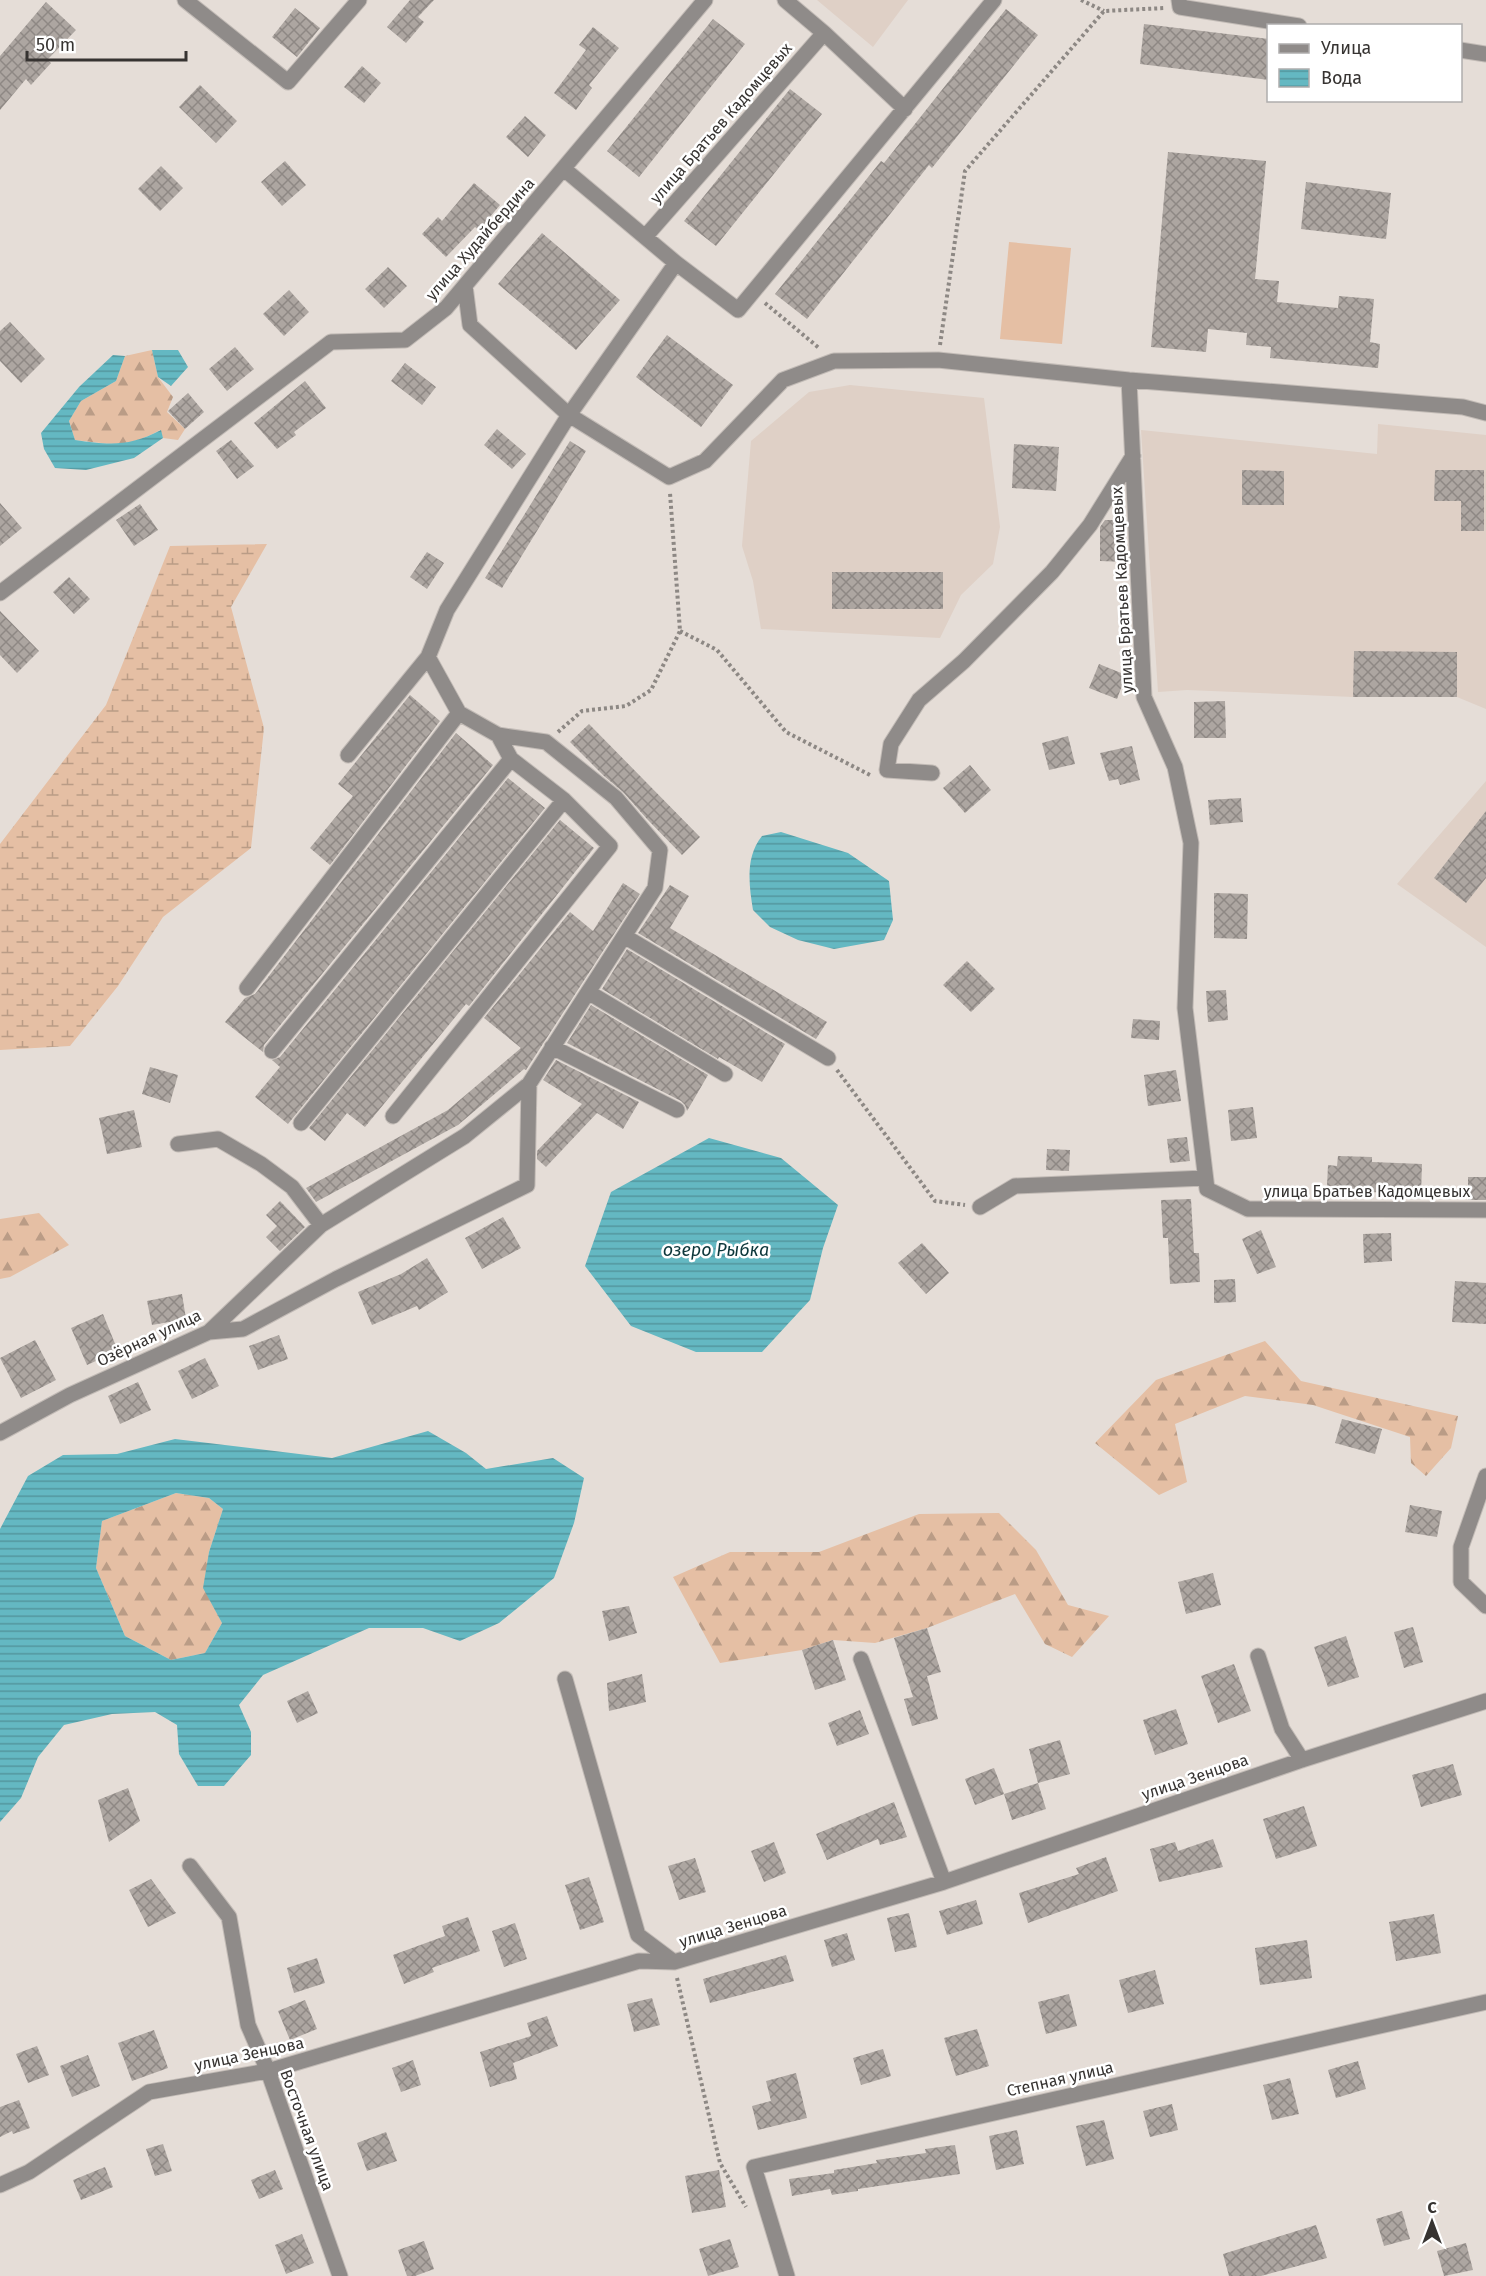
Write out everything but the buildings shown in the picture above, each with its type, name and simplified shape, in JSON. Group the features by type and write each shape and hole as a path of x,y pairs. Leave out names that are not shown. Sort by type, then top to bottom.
{"street":[{"path":"185,0 288,82 358,0"},
{"name":"улица Худайбердина","path":"0,593 331,342 405,340 446,309 705,0"},
{"path":"785,0 905,109"},
{"path":"564,169 676,263 738,310 994,0"},
{"path":"1180,4 1288,24"},
{"name":"улица Братьев Кадомцевых","path":"645,237 824,33"},
{"path":"1462,50 1486,54"},
{"path":"348,755 429,657 447,610 569,415 676,263"},
{"path":"465,286 470,326 569,415 669,477 705,461 783,380 834,361 938,360 1129,380 1463,407 1486,413"},
{"name":"улица Братьев Кадомцевых","path":"1129,380 1144,697 1175,767 1191,843 1185,1008 1207,1189 1248,1209 1486,1209"},
{"path":"932,772 887,770 891,744 919,700 964,661 1052,572 1090,525 1133,456"},
{"path":"208,1332 243,1329 336,1279 527,1185 529,1083 655,888 660,850 616,798 546,742 498,735 459,713 429,657"},
{"path":"247,988 459,713"},
{"path":"393,1116 610,846 564,801 511,759 498,735"},
{"path":"272,1051 511,759"},
{"path":"301,1123 564,801"},
{"path":"624,936 828,1058"},
{"path":"588,992 724,1074"},
{"path":"552,1047 677,1110"},
{"name":"Озёрная улица","path":"0,1433 70,1395 208,1332 321,1225 465,1136 529,1083"},
{"path":"178,1144 218,1139 261,1164 292,1187 321,1225"},
{"path":"980,1207 1015,1186 1205,1178"},
{"path":"1486,1476 1461,1547 1461,1582 1486,1606"},
{"path":"1258,1656 1282,1729 1302,1760"},
{"path":"861,1659 944,1882"},
{"path":"565,1679 638,1935 674,1962"},
{"name":"улица Зенцова","path":"0,2185 29,2172 149,2092 268,2071 639,1961 674,1962 944,1882 1302,1760 1486,1701"},
{"name":"Восточная улица","path":"190,1866 229,1917 248,2025 268,2071 340,2276"},
{"name":"Степная улица","path":"787,2276 754,2167 1486,2002"}],"path":[{"path":"1081,0 1104,11 1180,4"},
{"path":"938,360 965,171 1104,11"},
{"path":"753,292 834,361"},
{"path":"546,742 582,711 626,706 651,690 680,631 669,477"},
{"path":"680,631 717,650 786,732 876,778"},
{"path":"828,1058 935,1201 980,1207"},
{"path":"674,1962 720,2163 752,2217 773,2224"}],"shaded area":[{"path":"817,0 908,0 873,47"},
{"path":"850,385 984,398 1000,527 993,564 961,595 940,638 761,629 753,581 742,546 751,441 809,392"},
{"path":"1378,424 1486,435 1486,709 1457,697 1353,697 1187,690 1158,692 1141,430 1377,454"},
{"path":"1486,781 1486,947 1397,884"}],"green space":[{"path":"1009,242 1071,248 1062,344 1000,339"},
{"path":"152,350 158,377 173,397 167,412 185,429 178,440 163,438 160,430 128,443 109,444 75,440 69,421 81,401 116,381 125,356"},
{"path":"267,544 231,607 264,728 251,848 163,917 118,986 70,1046 0,1050 0,844 106,705 170,546"},
{"path":"39,1213 69,1245 10,1277 0,1279 0,1219"},
{"path":"1265,1341 1301,1381 1458,1416 1451,1448 1426,1476 1411,1463 1410,1437 1313,1405 1245,1396 1175,1424 1187,1482 1159,1495 1095,1443 1156,1380"},
{"path":"176,1493 209,1498 223,1509 209,1552 204,1588 222,1623 205,1653 171,1660 125,1636 96,1568 102,1521"},
{"path":"999,1513 1036,1550 1068,1605 1109,1616 1072,1657 1045,1644 1015,1594 927,1628 875,1643 833,1640 802,1650 720,1663 673,1577 730,1552 819,1552 919,1514"}],"water":[{"path":"152,350 178,350 188,367 171,386 158,377"},
{"path":"113,355 125,356 116,381 81,401 69,421 75,440 99,443 129,442 161,430 163,438 134,458 86,470 55,468 44,449 41,433 79,387"},
{"path":"781,832 848,853 889,881 893,920 884,940 834,949 798,940 770,927 753,910 750,872 753,853 762,836"},
{"name":"озеро Рыбка","path":"709,1138 781,1158 838,1205 823,1248 810,1300 762,1352 696,1352 631,1326 585,1266 611,1192"},
{"path":"428,1431 466,1453 486,1469 553,1458 584,1478 574,1523 554,1578 499,1623 460,1641 423,1628 369,1628 263,1675 239,1705 251,1732 251,1755 224,1786 198,1786 179,1754 177,1725 155,1712 112,1714 64,1725 38,1757 21,1798 0,1822 0,1529 28,1476 63,1455 117,1454 175,1439 332,1458","holes":["176,1493 209,1498 223,1509 209,1552 203,1588 222,1623 205,1653 171,1660 125,1636 96,1568 102,1521"]}]}
